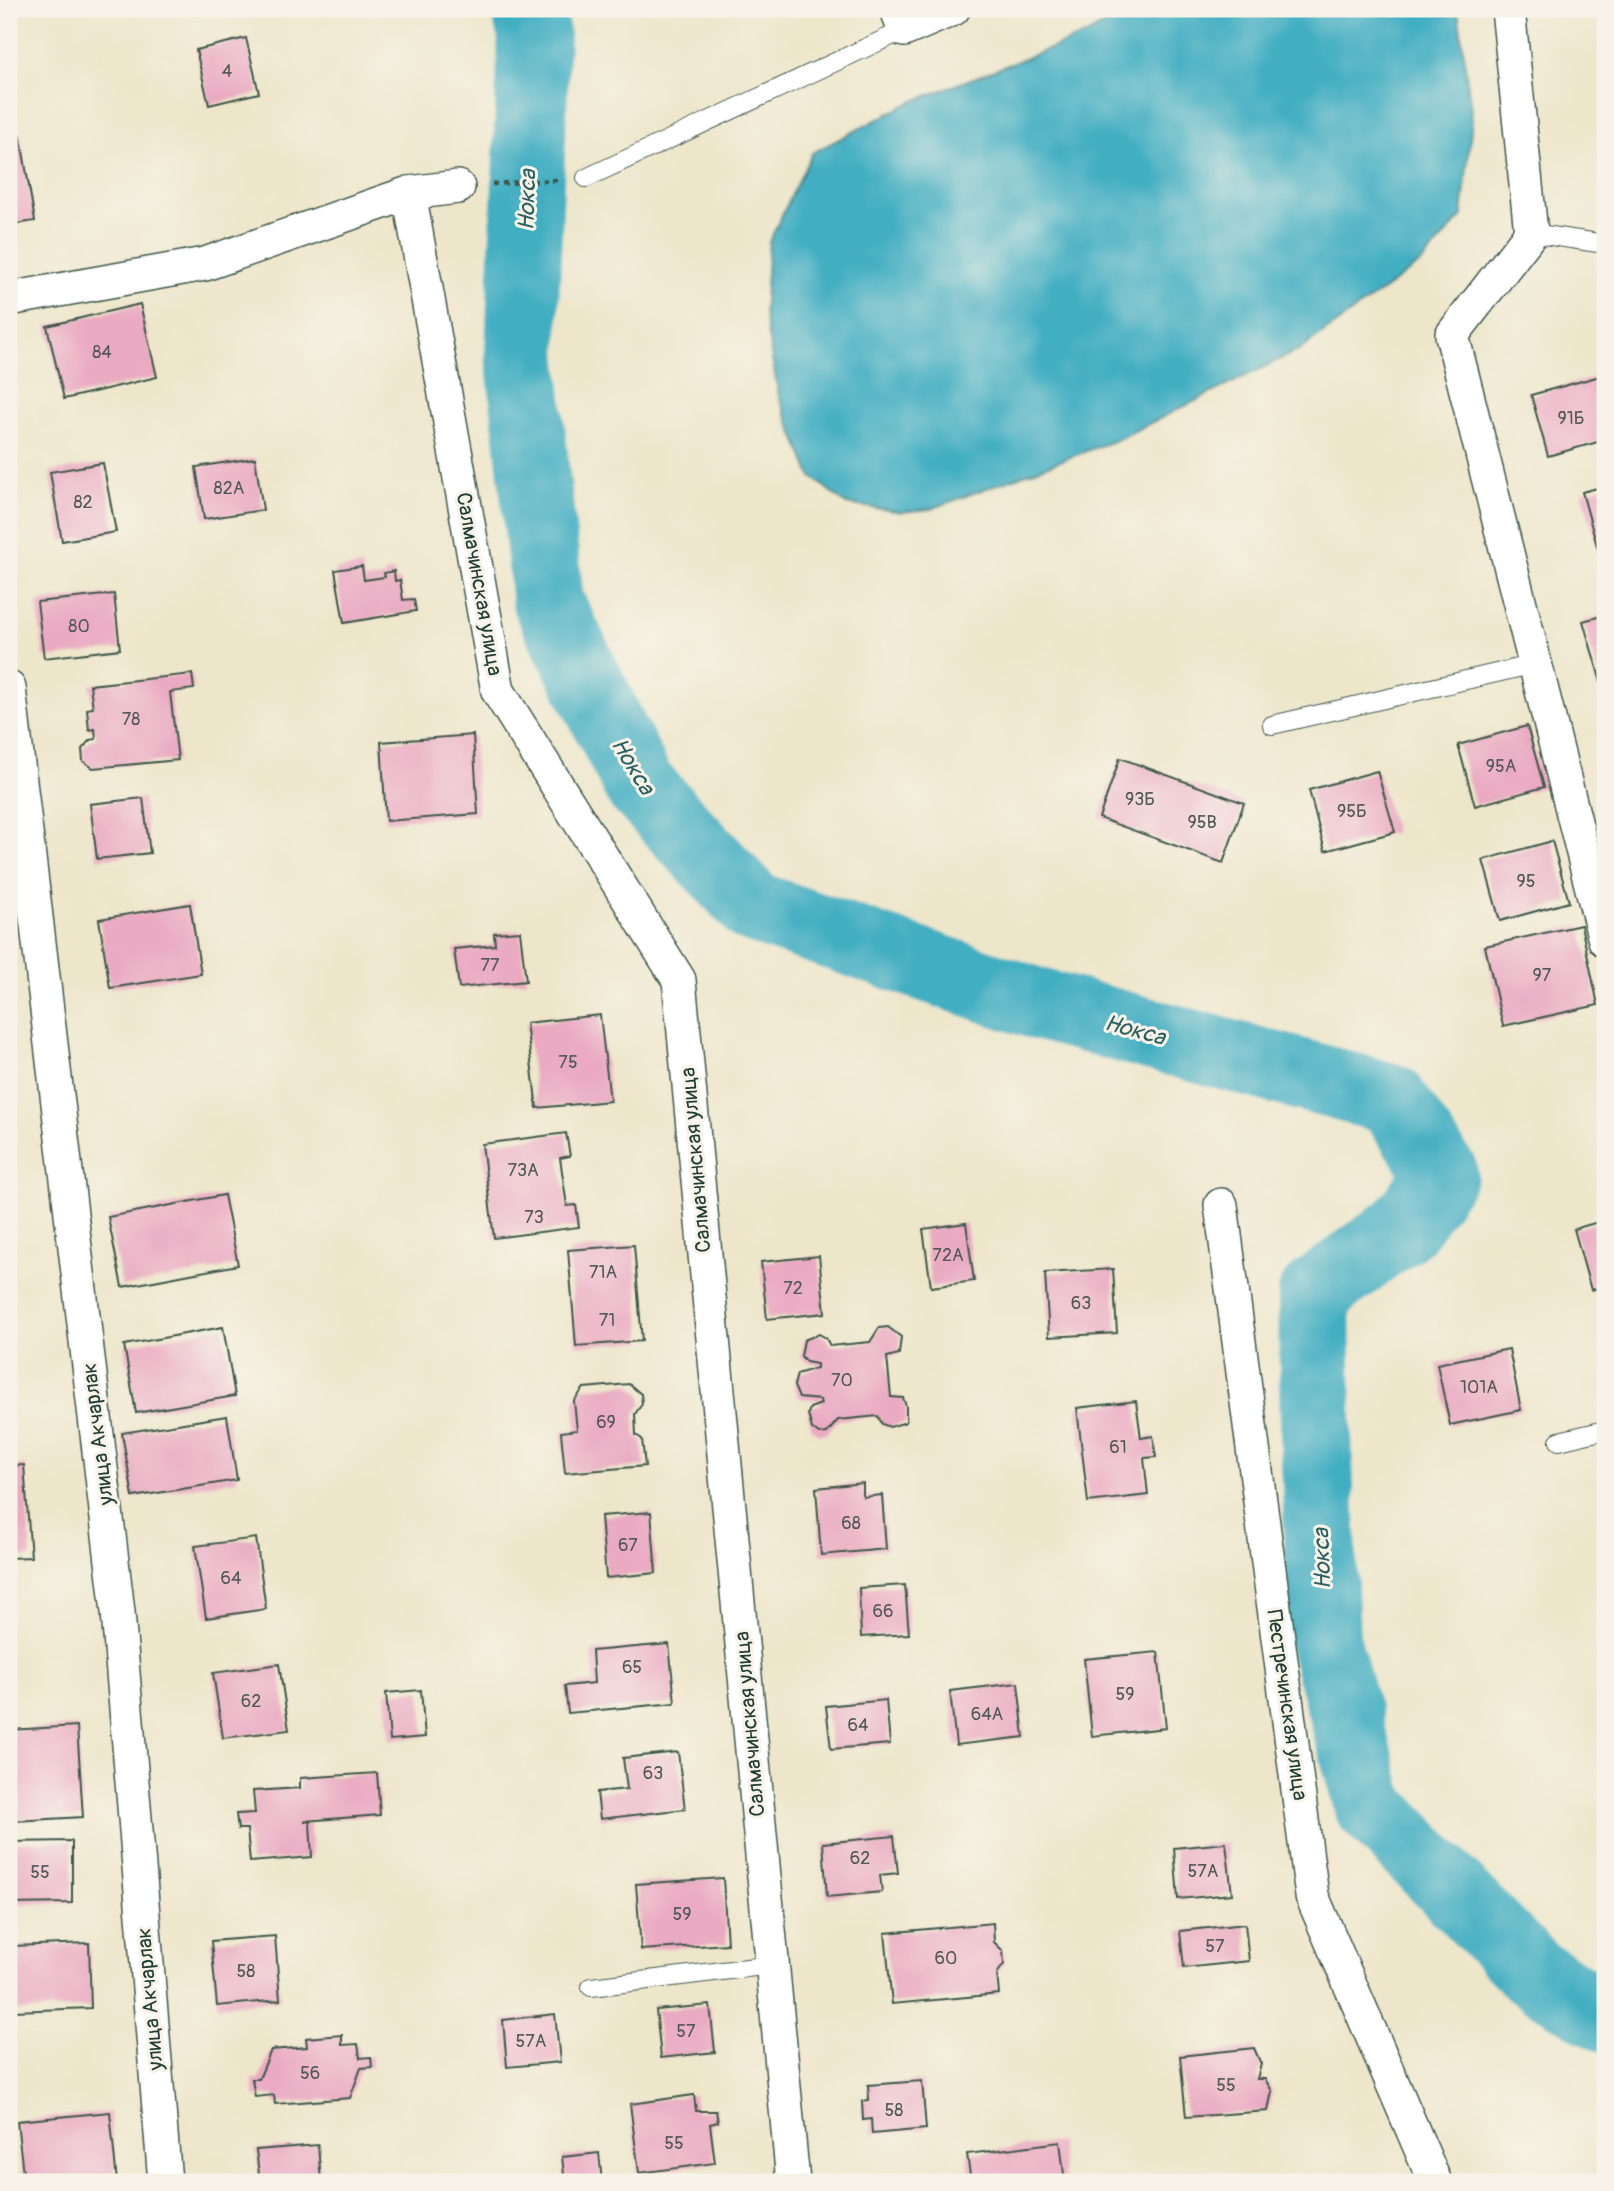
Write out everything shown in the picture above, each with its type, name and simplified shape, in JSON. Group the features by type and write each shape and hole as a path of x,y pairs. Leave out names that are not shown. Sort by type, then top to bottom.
{"street":[{"path":"900,19 953,9"},
{"path":"1508,9 1531,233 1452,335 1605,940"},
{"path":"9,299 205,264 409,193 458,187"},
{"name":"Салмачинская улица","path":"409,193 498,691 679,980 793,2182"},
{"name":"улица Акчарлак","path":"9,688 118,1612 165,2182"},
{"name":"Пестречинская улица","path":"1221,1205 1312,1896 1435,2182"}],"lane":[{"path":"586,178 900,19"},
{"path":"1531,233 1605,244"},
{"path":"1272,725 1535,664"},
{"path":"1559,1441 1605,1430"},
{"path":"591,1987 772,1965"}],"path":[{"path":"458,187 586,178"}],"water":[{"path":"1132,9 1458,9 1472,119 1462,216 1422,262 1301,349 1116,440 931,509 902,512 846,504 811,476 779,397 764,314 769,242 812,153 911,102 1088,34"}],"building":[{"path":"246,38 259,93 209,105 196,50"},
{"path":"20,134 35,221 9,225 9,136"},
{"path":"140,304 157,377 64,399 47,326"},
{"path":"1600,376 1605,396 1605,440 1548,456 1531,395"},
{"path":"255,458 263,510 204,519 196,467"},
{"path":"103,463 116,532 62,541 50,472"},
{"path":"1605,486 1605,552 1599,553 1582,492"},
{"path":"362,566 364,580 385,577 384,573 394,571 395,581 400,580 403,600 414,599 416,611 344,623 335,570"},
{"path":"114,594 120,649 44,658 37,602"},
{"path":"1605,615 1605,681 1601,682 1583,621"},
{"path":"192,674 194,689 170,692 178,760 93,768 83,761 82,749 90,740 96,739 95,729 89,730 87,709 93,708 90,685"},
{"path":"1527,726 1544,787 1475,806 1458,745"},
{"path":"473,735 478,814 386,821 381,742"},
{"path":"1120,758 1244,803 1223,863 1099,818"},
{"path":"1377,771 1395,832 1325,851 1309,790"},
{"path":"143,798 150,853 97,859 90,804"},
{"path":"1552,841 1569,902 1500,921 1483,860"},
{"path":"190,904 201,974 110,988 99,919"},
{"path":"1581,925 1598,1005 1503,1026 1485,946"},
{"path":"520,931 526,981 459,988 454,949 495,945 494,933"},
{"path":"600,1015 610,1101 537,1108 526,1023"},
{"path":"566,1133 570,1156 560,1158 567,1206 576,1205 579,1227 494,1238 482,1144"},
{"path":"224,1195 238,1265 122,1287 108,1217"},
{"path":"1605,1220 1605,1286 1591,1290 1574,1229"},
{"path":"966,1223 974,1281 931,1287 923,1229"},
{"path":"634,1245 642,1341 576,1346 568,1250"},
{"path":"819,1256 825,1313 767,1319 761,1262"},
{"path":"1113,1269 1117,1333 1049,1337 1045,1273"},
{"path":"223,1327 235,1396 136,1413 124,1345"},
{"path":"888,1327 901,1337 899,1354 887,1357 891,1397 903,1398 906,1422 890,1427 882,1424 878,1416 838,1420 827,1433 819,1434 812,1429 808,1414 810,1408 821,1404 820,1400 799,1398 794,1386 797,1374 817,1368 817,1364 806,1362 801,1356 804,1340 819,1334 826,1338 830,1346 870,1342 879,1328"},
{"path":"1509,1349 1521,1410 1450,1425 1437,1364"},
{"path":"629,1384 641,1394 642,1404 635,1414 636,1435 642,1439 645,1466 565,1473 561,1432 577,1430 574,1401 584,1388"},
{"path":"1136,1401 1141,1438 1153,1436 1156,1457 1144,1458 1148,1495 1088,1502 1077,1408"},
{"path":"227,1416 237,1480 133,1497 122,1433"},
{"path":"24,1465 31,1557 9,1558 9,1466"},
{"path":"863,1483 863,1497 882,1495 886,1549 821,1555 816,1488"},
{"path":"651,1512 656,1573 606,1578 601,1516"},
{"path":"256,1538 266,1609 206,1618 195,1546"},
{"path":"905,1585 909,1634 861,1637 859,1588"},
{"path":"669,1644 675,1703 568,1713 565,1686 594,1683 592,1651"},
{"path":"1158,1652 1166,1728 1092,1736 1084,1659"},
{"path":"279,1664 289,1730 223,1738 213,1673"},
{"path":"1018,1683 1024,1737 956,1745 950,1691"},
{"path":"421,1690 425,1737 390,1740 386,1693"},
{"path":"886,1700 890,1744 831,1749 826,1706"},
{"path":"77,1726 83,1817 15,1821 9,1730"},
{"path":"678,1752 685,1809 600,1819 597,1792 627,1789 623,1758"},
{"path":"377,1773 380,1815 304,1821 310,1822 312,1857 250,1862 247,1829 238,1829 236,1814 255,1813 253,1791 300,1788 300,1778"},
{"path":"894,1836 898,1873 880,1875 882,1892 827,1897 823,1843"},
{"path":"72,1841 72,1903 9,1904 9,1842"},
{"path":"1226,1843 1232,1894 1178,1899 1174,1848"},
{"path":"723,1878 727,1944 641,1950 636,1884"},
{"path":"993,1923 994,1942 1003,1951 1004,1964 997,1974 999,1994 892,2004 885,1933"},
{"path":"1245,1924 1249,1961 1184,1968 1180,1931"},
{"path":"275,1936 280,2000 217,2006 211,1941"},
{"path":"89,1943 91,2008 14,2011 12,1946"},
{"path":"710,2005 715,2052 661,2058 656,2010"},
{"path":"555,2014 560,2062 507,2067 503,2020"},
{"path":"342,2035 342,2045 358,2044 360,2058 371,2057 372,2067 361,2068 350,2098 275,2104 274,2095 255,2097 252,2079 259,2079 271,2050 307,2047 306,2038"},
{"path":"1254,2048 1261,2064 1257,2079 1265,2079 1272,2091 1268,2111 1186,2117 1180,2056"},
{"path":"922,2081 926,2129 872,2134 871,2119 863,2120 862,2101 869,2100 868,2085"},
{"path":"694,2095 696,2111 716,2111 718,2122 710,2124 715,2163 639,2173 630,2104"},
{"path":"110,2112 117,2182 24,2182 17,2121"},
{"path":"1060,2142 1065,2182 971,2182 967,2154"},
{"path":"318,2145 321,2182 260,2182 256,2150"},
{"path":"599,2153 602,2182 565,2182 562,2157"}],"waterway":[{"name":"Нокса","path":"527,9 534,34 521,354 548,602 639,785 753,907 1038,1004 1391,1099 1442,1173 1404,1227 1314,1294 1316,1436 1324,1639 1370,1806 1533,1973 1605,2016"}]}
